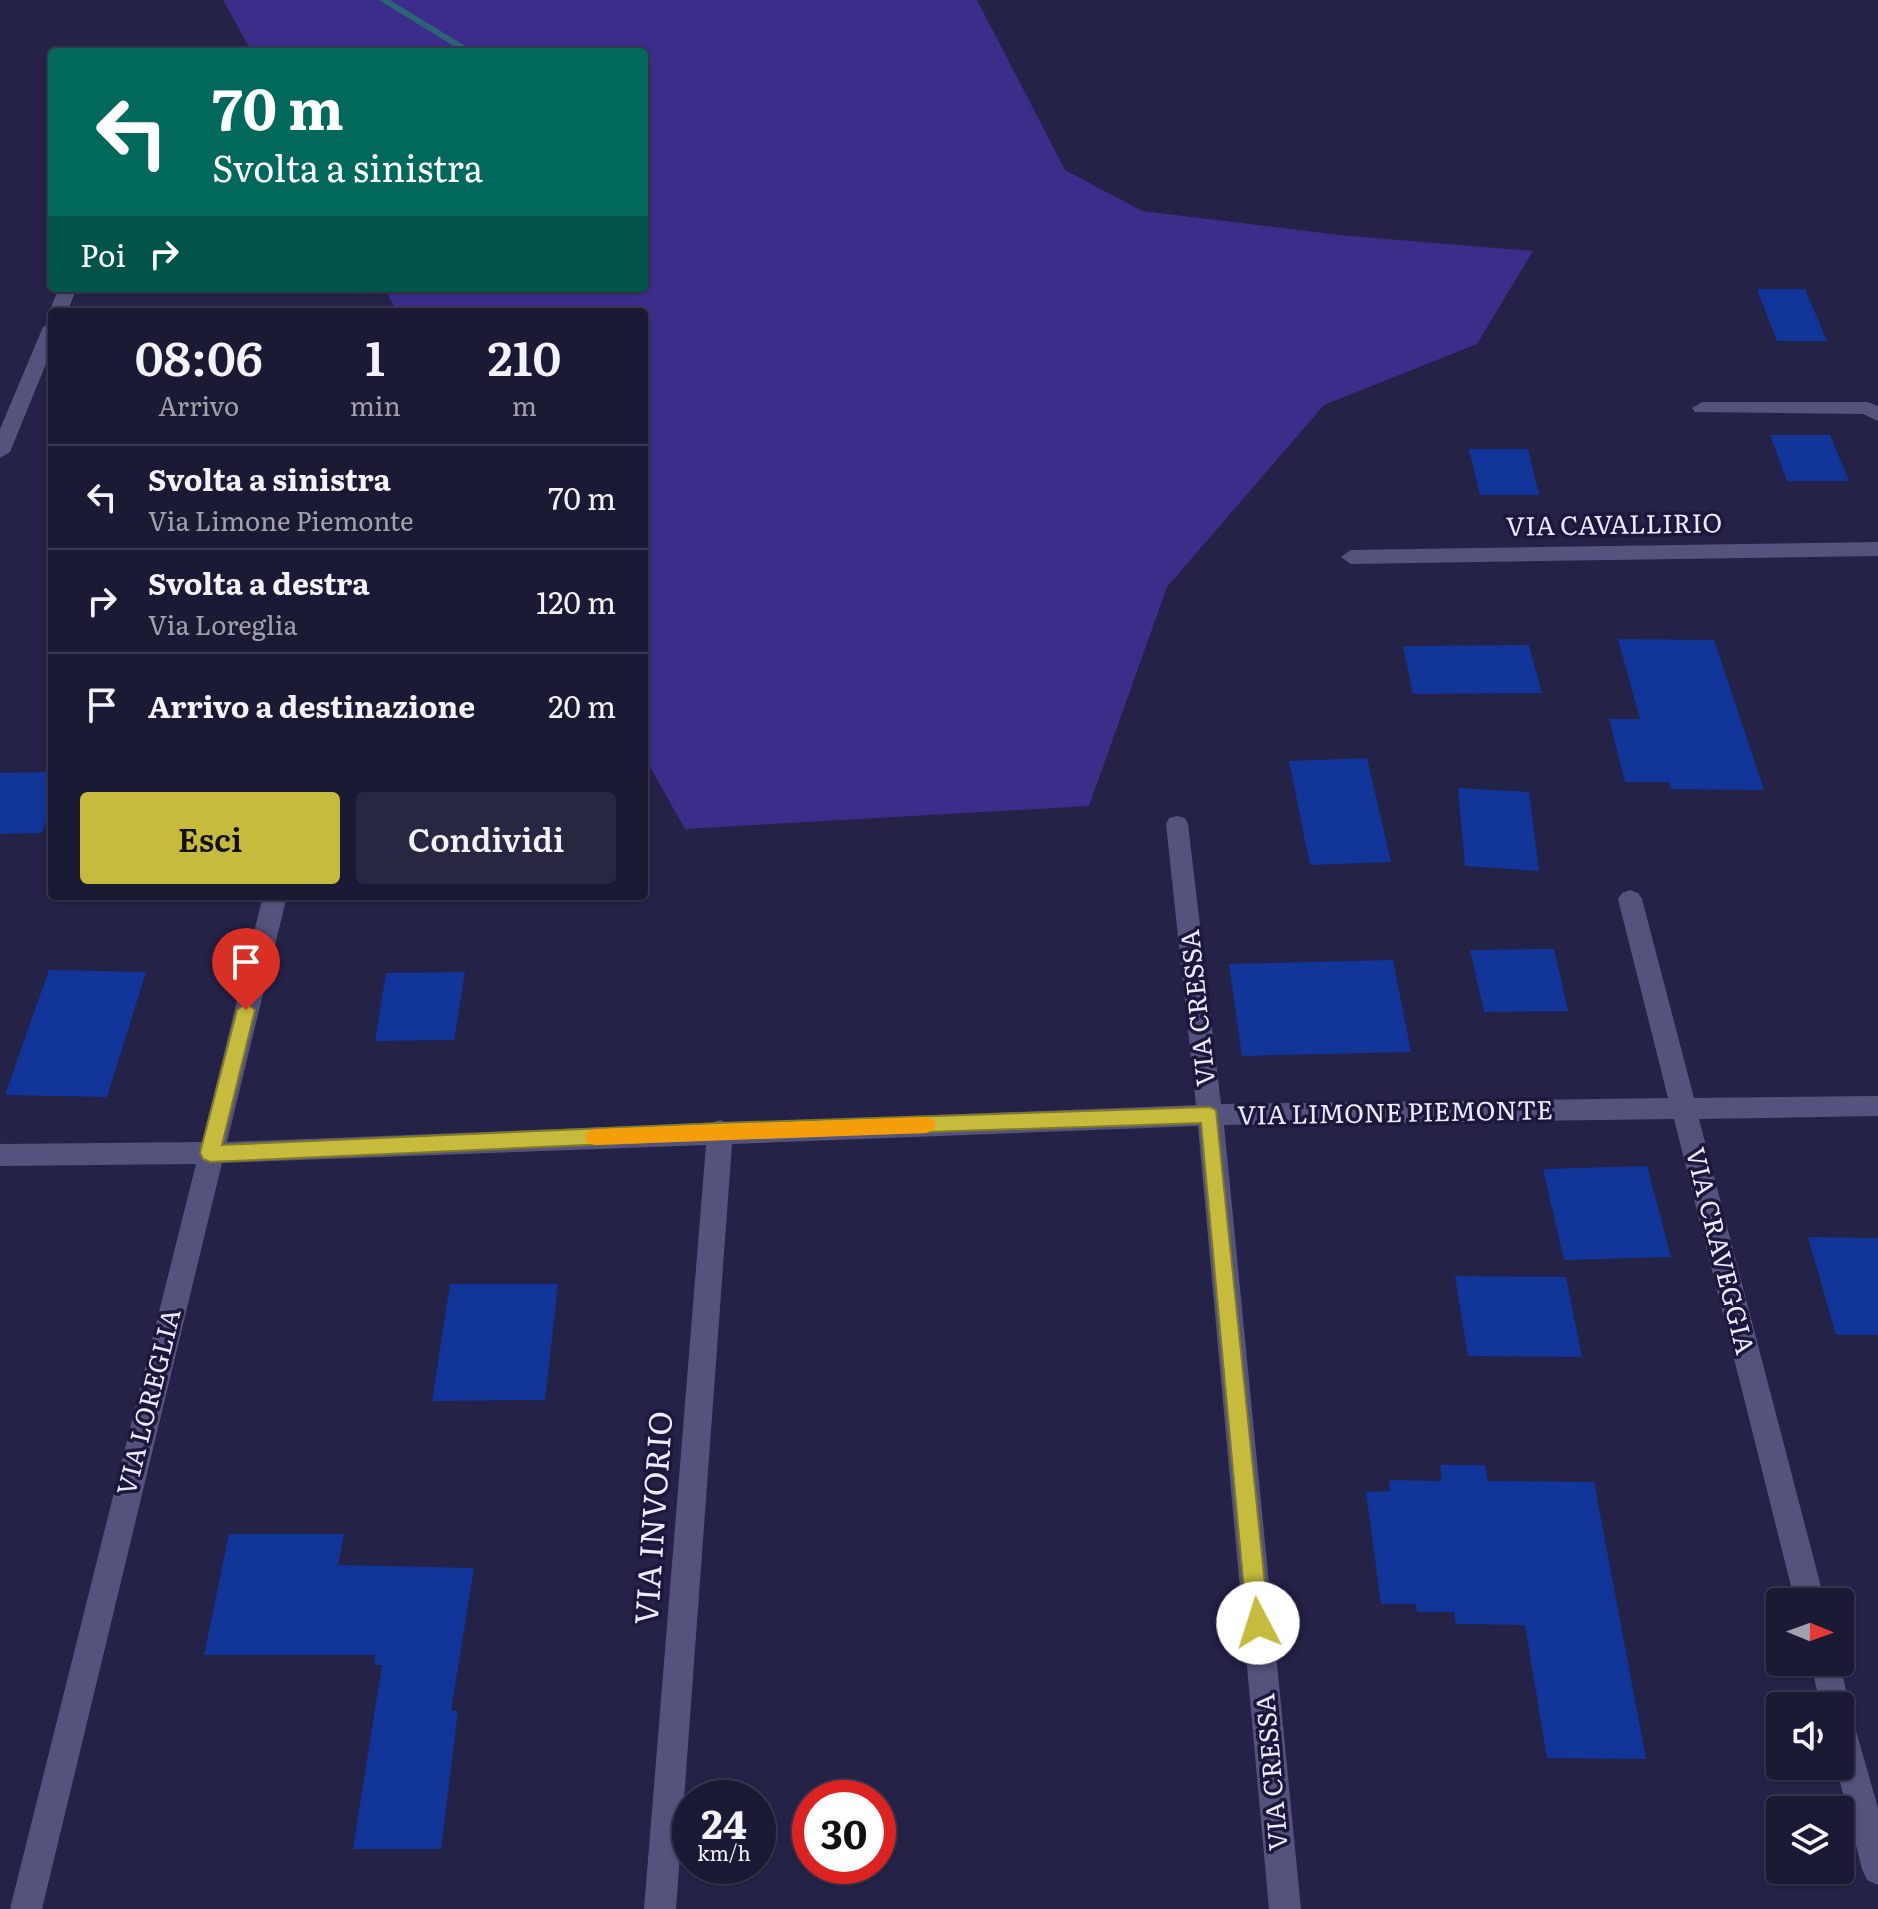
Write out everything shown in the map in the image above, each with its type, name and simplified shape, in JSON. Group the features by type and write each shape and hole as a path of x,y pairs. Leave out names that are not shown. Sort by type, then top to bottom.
{"street":[{"path":"0,452 48,337"},
{"path":"1702,408 1867,408 1878,415"},
{"name":"VIA CAVALLIRIO","path":"1351,557 1878,549"},
{"name":"VIA CRESSA","path":"1177,824 1210,1115 1285,1909"},
{"name":"VIA CRAVEGGIA","path":"1630,899 1806,1588"},
{"name":"VIA LOREGLIA","path":"26,1909 274,900"},
{"name":"VIA LIMONE PIEMONTE","path":"0,1155 210,1153 720,1131 1210,1115 1878,1106"},
{"name":"VIA INVORIO","path":"660,1909 720,1131"},
{"path":"1854,1776 1878,1869"}],"shaded area":[{"path":"223,0 977,0 1065,170 1142,211 1339,235 1533,251 1477,344 1324,405 1167,587 1089,806 685,829 648,763 648,308 395,308 386,292 648,292 648,48 250,48"}],"building":[{"path":"1757,289 1805,289 1827,341 1777,341"},
{"path":"1770,435 1830,435 1849,481 1787,481"},
{"path":"1469,449 1528,449 1539,495 1480,495"},
{"path":"1618,639 1714,640 1764,790 1671,789 1669,782 1625,782 1609,719 1640,719"},
{"path":"1529,645 1542,693 1413,694 1403,646"},
{"path":"1367,758 1391,862 1310,865 1289,761"},
{"path":"48,772 48,815 42,833 0,834 0,773"},
{"path":"1458,788 1529,792 1539,871 1465,866"},
{"path":"1554,949 1568,1011 1484,1012 1470,950"},
{"path":"1393,960 1411,1052 1242,1056 1229,964"},
{"path":"49,970 146,972 107,1097 5,1095"},
{"path":"465,972 454,1040 375,1041 386,973"},
{"path":"1647,1166 1671,1257 1564,1260 1543,1169"},
{"path":"1808,1237 1878,1238 1878,1335 1836,1335"},
{"path":"1455,1276 1566,1277 1582,1357 1468,1356"},
{"path":"450,1284 558,1284 545,1400 432,1401"},
{"path":"1440,1465 1485,1465 1488,1481 1594,1482 1646,1759 1547,1758 1525,1625 1456,1624 1454,1612 1417,1612 1416,1604 1381,1604 1366,1492 1390,1491 1389,1480 1442,1481"},
{"path":"229,1534 344,1534 338,1565 474,1568 451,1711 458,1711 441,1849 353,1849 382,1665 374,1665 375,1655 204,1655"}],"waterway":[{"path":"384,0 460,46"}],"slow traffic":[{"path":"595,1137 926,1125"}],"route":[{"path":"246,1010 210,1153 720,1131 1210,1115 1258,1623"}]}
